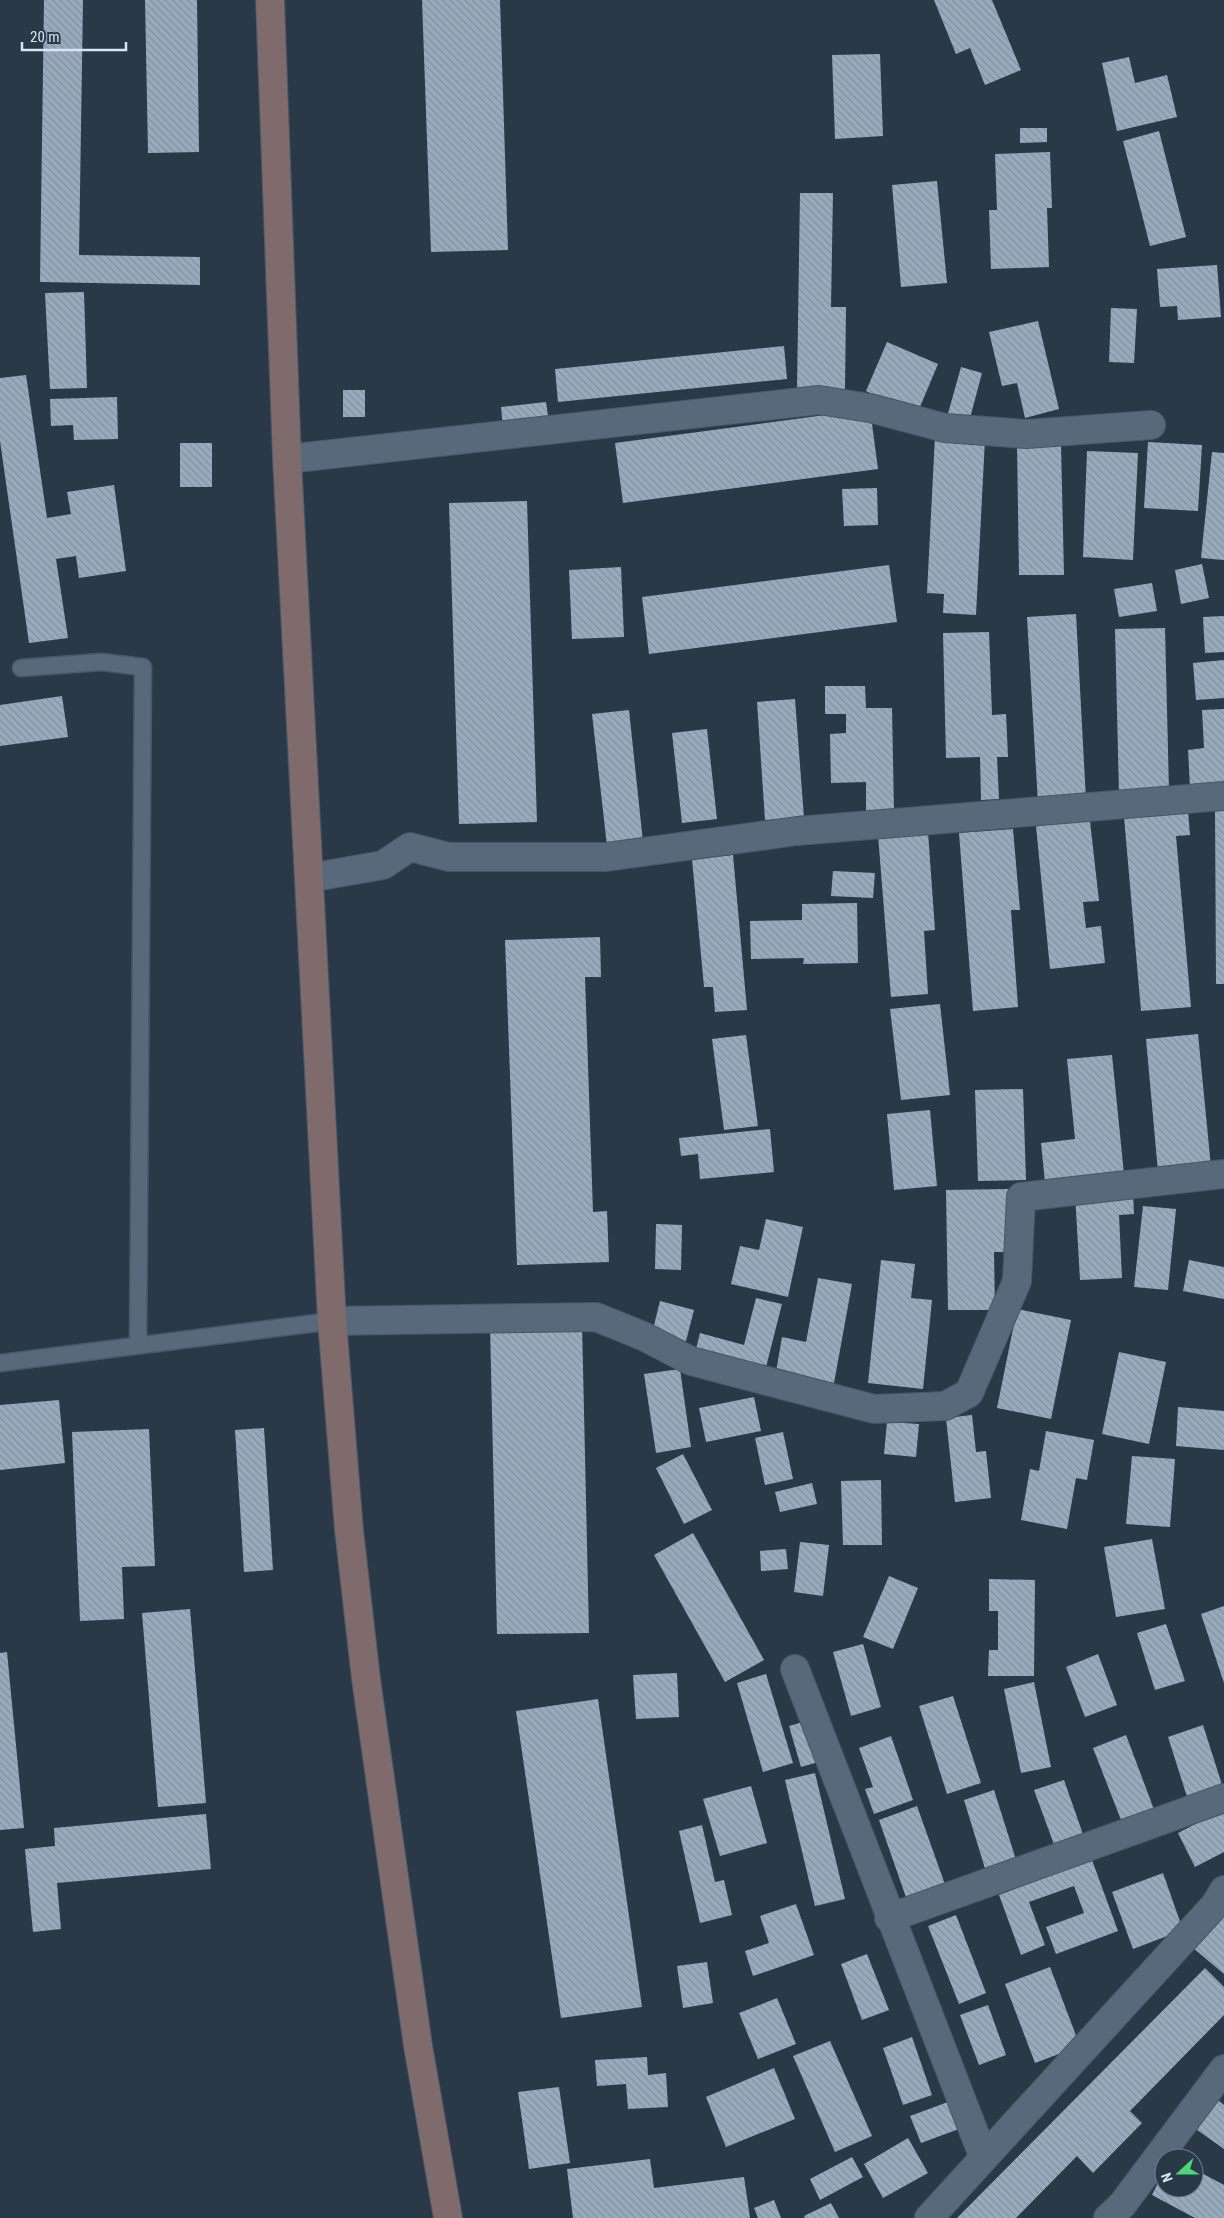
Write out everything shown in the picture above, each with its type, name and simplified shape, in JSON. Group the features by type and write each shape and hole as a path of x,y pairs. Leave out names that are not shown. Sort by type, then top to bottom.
{"main road":[{"path":"270,0 287,459 332,1321 349,1530 366,1679 418,2046 448,2218"}],"street":[{"path":"287,459 819,400 870,408 945,428 1026,434 1151,425"},
{"path":"309,878 383,865 410,846 449,857 606,857 797,831 1095,809 1224,796"},
{"path":"332,1321 596,1317 643,1336 691,1361 874,1409 945,1406 969,1393 1016,1281 1021,1197 1224,1174"},
{"path":"795,1669 889,1918 984,2158"},
{"path":"889,1918 1224,1798"},
{"path":"929,2218 1215,1904 1224,1890"},
{"path":"1108,2218 1122,2205 1224,2069"}],"lane":[{"path":"21,668 101,662 144,667 138,1345"},
{"path":"0,1363 332,1321"}],"building":[{"path":"44,0 83,0 79,255 200,257 200,285 40,282"},
{"path":"145,0 197,0 199,152 148,153"},
{"path":"422,0 500,0 508,250 431,252"},
{"path":"934,0 992,0 1021,70 985,85 970,48 956,54"},
{"path":"880,54 883,136 835,139 832,55"},
{"path":"1129,57 1135,83 1167,75 1177,117 1117,131 1102,63"},
{"path":"1020,128 1047,128 1047,142 1020,143"},
{"path":"1159,131 1186,237 1150,246 1123,141"},
{"path":"1050,152 1052,208 1047,208 1049,267 991,269 989,210 997,210 995,154"},
{"path":"937,181 947,283 901,287 892,185"},
{"path":"800,193 833,193 831,307 846,307 845,389 797,388"},
{"path":"1217,265 1221,317 1178,320 1177,306 1160,307 1157,269"},
{"path":"84,292 87,388 50,389 45,293"},
{"path":"1111,308 1137,309 1134,363 1109,362"},
{"path":"1038,321 1059,409 1025,418 1017,383 1002,386 989,332"},
{"path":"887,342 938,364 917,414 866,391"},
{"path":"784,346 787,379 558,402 555,369"},
{"path":"961,367 982,373 969,422 947,417"},
{"path":"26,375 47,518 71,514 67,492 114,485 126,571 79,578 76,556 56,559 68,638 29,643 0,441 0,378"},
{"path":"343,390 365,390 365,417 343,417"},
{"path":"117,397 118,439 74,440 73,425 51,426 50,399"},
{"path":"546,402 549,422 503,427 501,407"},
{"path":"870,409 878,469 623,503 615,443"},
{"path":"935,436 985,439 976,615 943,613 944,594 927,593"},
{"path":"1148,442 1202,445 1198,511 1144,508"},
{"path":"180,443 212,443 212,487 180,487"},
{"path":"1017,445 1061,445 1064,575 1019,575"},
{"path":"1087,451 1138,453 1133,560 1083,557"},
{"path":"1212,452 1224,453 1224,560 1201,558"},
{"path":"877,488 878,525 844,526 842,489"},
{"path":"527,501 537,822 459,824 449,503"},
{"path":"1202,564 1209,598 1181,604 1175,570"},
{"path":"889,565 897,622 649,654 642,597"},
{"path":"621,567 624,637 572,639 569,570"},
{"path":"1152,583 1157,611 1119,617 1114,589"},
{"path":"1076,614 1086,800 1038,803 1027,617"},
{"path":"1224,616 1224,652 1205,653 1203,617"},
{"path":"1165,628 1169,791 1119,793 1115,629"},
{"path":"989,632 992,715 1006,714 1008,757 997,757 999,799 981,800 980,757 946,758 943,633"},
{"path":"1224,660 1224,698 1196,700 1193,663"},
{"path":"825,686 865,686 866,708 892,708 894,812 866,813 866,782 831,783 830,734 846,733 846,714 825,714"},
{"path":"62,696 68,737 0,746 0,705"},
{"path":"795,699 804,818 765,820 757,702"},
{"path":"1224,709 1224,785 1190,787 1188,750 1204,748 1202,710"},
{"path":"629,710 643,842 607,846 592,714"},
{"path":"707,729 717,819 682,823 672,733"},
{"path":"1215,807 1224,807 1224,984 1216,984"},
{"path":"1188,811 1190,835 1176,836 1191,1007 1141,1011 1124,817"},
{"path":"1090,821 1099,901 1083,902 1086,928 1101,926 1105,963 1050,969 1036,826"},
{"path":"1013,829 1020,910 1011,910 1018,1007 973,1011 959,833"},
{"path":"928,832 935,930 924,931 928,994 891,997 878,835"},
{"path":"733,855 747,1010 715,1012 713,987 704,987 692,859"},
{"path":"833,871 875,873 873,898 831,896"},
{"path":"857,903 858,963 803,964 804,958 751,959 750,921 802,920 802,904"},
{"path":"600,937 601,977 585,977 593,1212 607,1211 609,1262 517,1265 505,940"},
{"path":"940,1004 950,1095 901,1100 890,1009"},
{"path":"1198,1034 1211,1167 1158,1172 1146,1039"},
{"path":"746,1035 758,1126 724,1130 712,1039"},
{"path":"1112,1055 1124,1174 1045,1182 1041,1143 1075,1139 1067,1059"},
{"path":"1023,1089 1026,1180 978,1181 975,1090"},
{"path":"930,1110 937,1186 894,1190 887,1114"},
{"path":"770,1129 774,1172 700,1179 698,1154 681,1156 679,1138"},
{"path":"1008,1189 1009,1252 994,1252 995,1310 948,1310 946,1190"},
{"path":"1133,1191 1134,1214 1119,1215 1122,1278 1080,1280 1075,1193"},
{"path":"1143,1206 1176,1209 1168,1290 1134,1287"},
{"path":"766,1219 803,1227 788,1297 731,1284 740,1246 759,1250"},
{"path":"656,1224 682,1225 681,1270 655,1269"},
{"path":"881,1260 915,1264 911,1298 932,1300 923,1389 868,1383"},
{"path":"1189,1260 1224,1267 1224,1299 1183,1291"},
{"path":"818,1278 852,1284 834,1383 776,1372 782,1337 806,1342"},
{"path":"756,1298 782,1304 765,1371 695,1353 700,1333 744,1345"},
{"path":"660,1301 694,1310 686,1341 652,1333"},
{"path":"1017,1309 1071,1320 1051,1419 997,1408"},
{"path":"582,1323 589,1633 497,1634 490,1325"},
{"path":"1119,1352 1166,1362 1149,1444 1102,1434"},
{"path":"680,1369 691,1447 656,1453 644,1374"},
{"path":"754,1397 761,1431 706,1442 699,1408"},
{"path":"59,1400 65,1463 0,1470 0,1405"},
{"path":"1178,1407 1224,1411 1224,1450 1176,1446"},
{"path":"972,1415 976,1452 986,1451 991,1498 955,1502 946,1418"},
{"path":"887,1422 919,1424 916,1457 884,1454"},
{"path":"264,1428 273,1570 244,1572 235,1430"},
{"path":"149,1429 155,1566 122,1567 124,1619 80,1621 72,1432"},
{"path":"1046,1431 1094,1440 1087,1480 1076,1478 1067,1529 1021,1520 1030,1469 1039,1471"},
{"path":"783,1432 793,1479 765,1485 755,1438"},
{"path":"683,1454 712,1510 684,1524 656,1468"},
{"path":"1132,1456 1175,1459 1170,1527 1126,1524"},
{"path":"881,1480 882,1545 843,1545 841,1481"},
{"path":"812,1483 817,1504 780,1512 775,1492"},
{"path":"693,1533 764,1660 725,1682 654,1555"},
{"path":"1152,1539 1165,1609 1116,1617 1104,1547"},
{"path":"800,1542 829,1545 823,1596 794,1592"},
{"path":"786,1549 788,1569 761,1571 760,1551"},
{"path":"889,1576 918,1588 893,1649 863,1637"},
{"path":"989,1579 1035,1580 1034,1676 988,1676 989,1650 998,1650 998,1611 989,1611"},
{"path":"1224,1606 1224,1683 1201,1614"},
{"path":"190,1609 206,1803 158,1807 142,1613"},
{"path":"1166,1624 1185,1681 1155,1690 1137,1633"},
{"path":"863,1644 881,1707 851,1716 833,1652"},
{"path":"7,1652 24,1828 0,1830 0,1653"},
{"path":"1098,1654 1117,1705 1085,1717 1066,1667"},
{"path":"677,1673 679,1717 636,1719 633,1675"},
{"path":"766,1674 793,1763 763,1772 737,1683"},
{"path":"1034,1682 1051,1767 1021,1773 1004,1689"},
{"path":"953,1696 981,1783 947,1794 919,1706"},
{"path":"598,1699 642,2007 561,2018 516,1711"},
{"path":"810,1720 822,1761 801,1767 789,1726"},
{"path":"1203,1725 1224,1791 1189,1803 1168,1737"},
{"path":"1126,1735 1155,1812 1123,1825 1093,1748"},
{"path":"891,1736 913,1800 874,1814 865,1789 873,1787 859,1748"},
{"path":"815,1773 845,1899 815,1906 785,1780"},
{"path":"1064,1780 1085,1840 1056,1850 1034,1790"},
{"path":"751,1786 767,1843 720,1856 703,1799"},
{"path":"994,1790 1018,1866 987,1875 964,1800"},
{"path":"917,1806 947,1890 908,1903 879,1820"},
{"path":"1224,1809 1224,1852 1195,1867 1178,1833"},
{"path":"206,1814 211,1869 57,1883 61,1929 33,1932 25,1849 55,1846 54,1828"},
{"path":"702,1825 715,1882 724,1880 732,1915 700,1923 679,1831"},
{"path":"1092,1860 1118,1931 1056,1954 1046,1927 1084,1913 1074,1886 1029,1902 1045,1945 1021,1955 999,1895"},
{"path":"1163,1873 1183,1930 1133,1949 1112,1892"},
{"path":"796,1904 814,1955 753,1976 745,1951 769,1943 760,1916"},
{"path":"1224,1911 1224,1974 1192,1947"},
{"path":"956,1915 986,1993 959,2004 928,1926"},
{"path":"867,1954 889,2010 862,2020 841,1964"},
{"path":"707,1962 713,2003 683,2008 677,1966"},
{"path":"1050,1967 1080,2046 1035,2063 1005,1984"},
{"path":"1205,1968 1224,1987 1224,2015 1130,2111 1142,2123 1093,2173 1077,2156 1016,2218 957,2218"},
{"path":"777,1998 796,2044 758,2059 739,2013"},
{"path":"988,2005 1006,2055 979,2065 960,2015"},
{"path":"912,2037 932,2095 903,2105 883,2048"},
{"path":"830,2041 872,2136 835,2152 793,2056"},
{"path":"647,2057 648,2075 666,2073 668,2107 628,2109 626,2084 597,2086 595,2060"},
{"path":"774,2068 795,2119 726,2147 706,2097"},
{"path":"559,2087 570,2163 529,2169 518,2092"},
{"path":"1214,2097 1224,2105 1224,2149 1193,2127"},
{"path":"956,2099 967,2126 921,2143 910,2116"},
{"path":"908,2138 928,2173 883,2198 864,2164"},
{"path":"852,2157 863,2177 820,2200 810,2179"},
{"path":"650,2159 654,2188 744,2177 750,2218 573,2218 567,2169"},
{"path":"1204,2174 1224,2185 1224,2218 1195,2218 1158,2198 1204,2198"},
{"path":"774,2200 781,2218 758,2218 754,2208"},
{"path":"831,2203 839,2218 805,2218 804,2216"}]}
